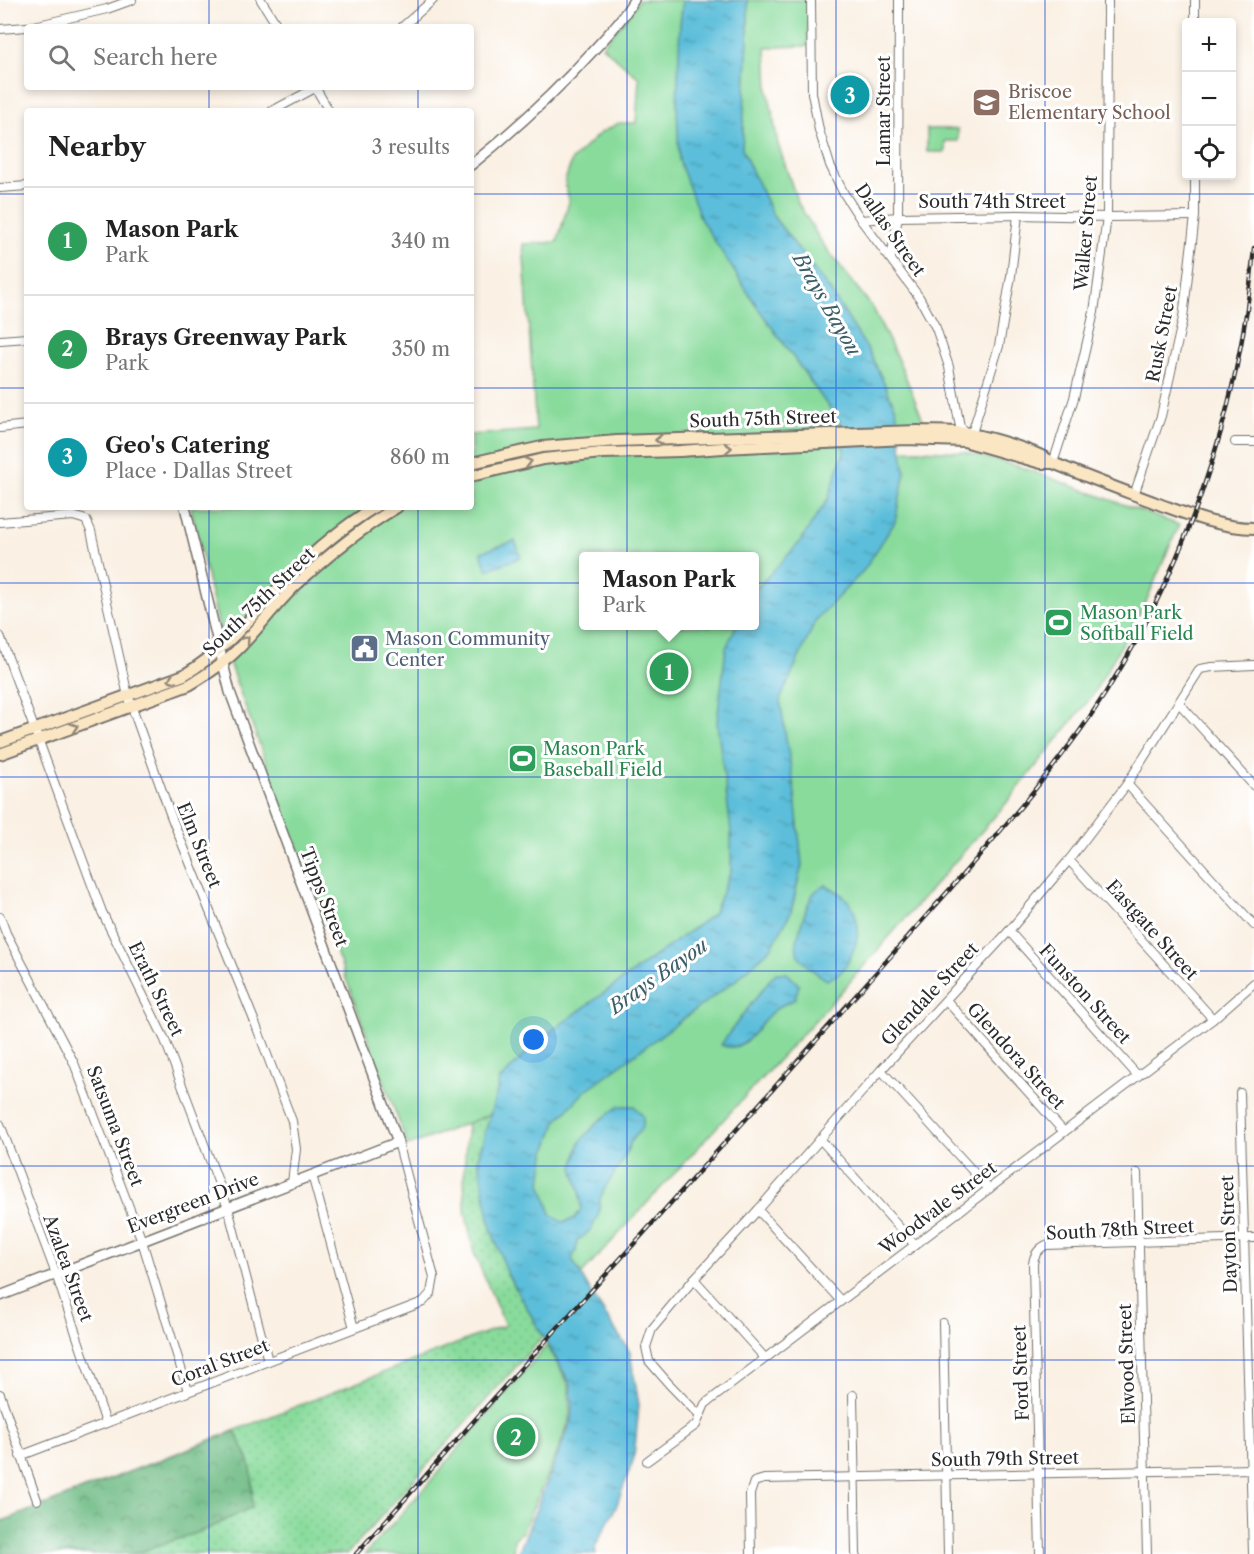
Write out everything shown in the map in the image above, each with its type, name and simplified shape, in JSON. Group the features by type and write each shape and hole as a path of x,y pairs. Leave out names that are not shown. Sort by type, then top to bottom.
{"main road":[{"name":"South 75th Street","path":"474,462 542,447 628,441 968,433 1025,449 1048,458 1053,463"},
{"name":"South 75th Street","path":"918,435 964,441 1041,463 1053,463 1134,495 1215,522 1254,528"},
{"name":"South 75th Street","path":"474,475 543,459 602,453 680,451 822,438"},
{"name":"South 75th Street","path":"130,701 199,667 239,631 288,578 337,532 370,510"},
{"name":"South 75th Street","path":"0,742 36,734 130,701 189,685 205,676 237,650 295,586 345,542 392,510"},
{"path":"337,532 345,542"},
{"name":"South 75th Street","path":"0,754 36,734"}],"street":[{"path":"42,24 107,9 132,0"},
{"path":"261,0 276,24"},
{"path":"405,24 433,0"},
{"path":"474,162 527,118 565,81 615,27 634,0"},
{"name":"Dallas Street","path":"811,0 812,93 819,130 830,165 843,192 861,220 919,297 936,328 949,367 960,427 968,433"},
{"name":"Lamar Street","path":"891,258 898,217 899,0"},
{"name":"Walker Street","path":"1053,463 1074,398 1095,312 1107,217 1108,0"},
{"path":"1195,0 1195,18"},
{"path":"0,29 24,27"},
{"path":"278,108 310,90"},
{"path":"318,90 327,108"},
{"name":"Rusk Street","path":"1134,495 1161,416 1183,318 1195,216 1195,180"},
{"path":"0,188 24,186"},
{"path":"968,433 973,430 999,346 1011,276 1018,215"},
{"name":"South 74th Street","path":"861,220 898,217 1018,215 1195,216"},
{"path":"0,340 24,338"},
{"path":"0,428 24,425"},
{"path":"1235,442 1254,442"},
{"name":"Tipps Street","path":"186,510 230,692 398,1142 434,1277 431,1293 428,1296"},
{"name":"Elm Street","path":"0,522 73,516 86,520 91,531 130,701 171,816 254,1020 292,1121 296,1149 292,1183"},
{"name":"Erath Street","path":"0,636 102,912 165,1040 228,1208 268,1361"},
{"name":"Glendale Street","path":"700,1416 649,1361 646,1347 654,1327 881,1070 1009,931 1069,860 1127,784 1200,669 1254,665"},
{"path":"1179,704 1254,786"},
{"path":"1127,784 1254,925"},
{"name":"Eastgate Street","path":"1069,860 1213,1019"},
{"name":"Satsuma Street","path":"0,917 6,933 74,1063 142,1241 188,1391"},
{"name":"Funston Street","path":"1009,931 1138,1076"},
{"name":"Woodvale Street","path":"647,1461 696,1425 705,1404 1213,1019 1254,983"},
{"name":"Glendora Street","path":"946,1000 1065,1132"},
{"path":"881,1070 989,1189"},
{"name":"Dayton Street","path":"1240,1093 1253,1554"},
{"name":"Azalea Street","path":"0,1124 56,1274 106,1423"},
{"path":"820,1139 915,1245"},
{"name":"Evergreen Drive","path":"0,1296 398,1142"},
{"name":"Elwood Street","path":"1137,1173 1147,1554"},
{"path":"312,1175 354,1328"},
{"path":"758,1210 841,1301"},
{"name":"South 78th Street","path":"1033,1262 1039,1249 1046,1245 1254,1238"},
{"name":"Ford Street","path":"1033,1262 1040,1554"},
{"path":"694,1279 765,1358"},
{"name":"Coral Street","path":"21,1456 423,1302 428,1296"},
{"path":"943,1323 948,1554"},
{"path":"0,1394 37,1500"},
{"path":"853,1395 856,1554"},
{"name":"South 79th Street","path":"751,1554 750,1494 754,1482 764,1479 1252,1469"}],"green space":[{"path":"639,0 809,0 808,46 766,47 768,90 778,144 798,203 822,243 873,308 902,368 925,425 898,425 844,452 919,450 965,452 1021,467 1179,525 1145,604 1092,696 1009,800 840,993 581,1275 491,1114 408,1146 224,649 192,510 474,510 474,435 536,430 523,244 557,242 569,202 565,181 572,160 600,133 619,123 636,123 639,78 602,46"},
{"path":"927,129 958,129 958,141 945,141 945,152 927,152"},
{"path":"491,1114 478,1158 508,1275 543,1337 347,1554 0,1554 0,1522 505,1325 474,1253 465,1210 464,1169 468,1123"},
{"path":"547,1345 569,1385 570,1419 523,1531 514,1539 513,1554 365,1554 422,1491"},
{"path":"235,1431 251,1468 252,1507 208,1529 133,1554 0,1554 0,1522"}],"water":[{"name":"Brays Bayou","path":"683,0 748,0 742,149 773,216 829,289 870,353 896,409 905,472 895,522 864,570 816,620 780,700 795,794 802,865 791,912 771,948 736,980 585,1091 556,1122 545,1155 541,1183 551,1214 562,1222 574,1219 581,1210 580,1192 573,1168 580,1142 598,1122 619,1106 634,1106 643,1116 643,1127 631,1142 622,1162 606,1186 600,1199 599,1213 592,1228 577,1241 572,1259 630,1352 639,1405 634,1458 616,1507 595,1547 596,1554 518,1554 572,1419 571,1385 508,1275 491,1229 478,1158 500,1080 539,1040 713,914 731,871 731,831 717,722 726,648 734,630 759,630 759,586 799,543 828,499 844,452 840,423 758,308 701,220 679,160 677,106"},
{"path":"515,541 521,557 487,570 481,552"},
{"path":"826,885 849,902 853,908 858,929 855,946 846,965 840,973 827,980 805,964 797,951 802,921 811,897"},
{"path":"776,973 787,973 799,985 795,999 773,1012 744,1043 730,1047 721,1045 768,982"}],"railway":[{"path":"356,1554 951,888 1040,784 1089,718 1123,665 1152,610 1179,552 1202,493 1236,372 1247,310 1254,248"}],"place":[{"name":"Geo's Catering","path":"850,95"},
{"name":"Briscoe Elementary School","path":"987,102"},
{"name":"Mason Park Softball Field","path":"1059,623"},
{"name":"Mason Community Center","path":"364,649"},
{"name":"Mason Park","path":"669,672"},
{"name":"Mason Park Baseball Field","path":"522,759"},
{"name":"Brays Greenway Park","path":"516,1437"}]}
